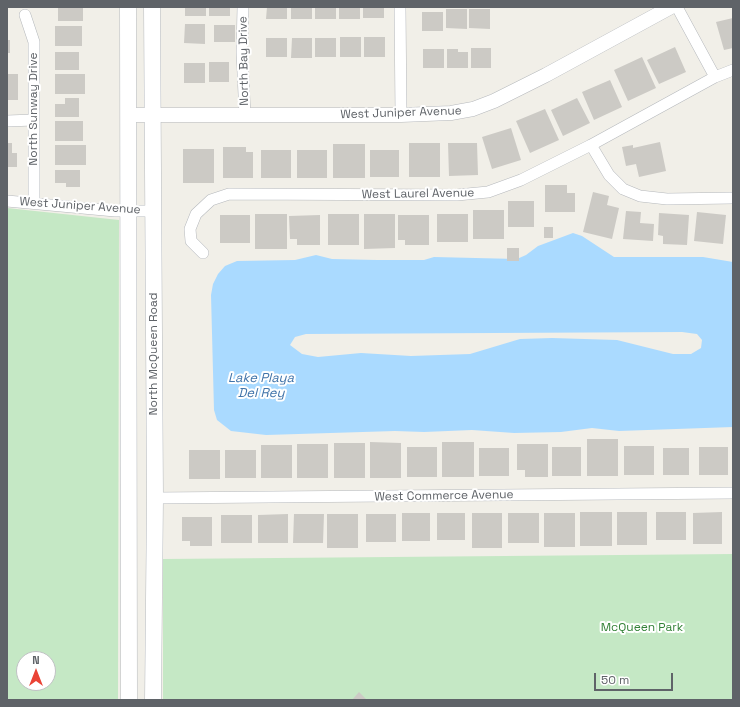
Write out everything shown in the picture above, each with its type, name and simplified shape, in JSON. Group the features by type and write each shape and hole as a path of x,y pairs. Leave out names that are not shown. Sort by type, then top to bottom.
{"main road":[{"name":"North McQueen Road","path":"128,7 129,700"},
{"name":"North McQueen Road","path":"152,7 155,498 153,700"},
{"path":"130,598 154,598"}],"street":[{"name":"North Bay Drive","path":"243,7 242,52 245,116"},
{"path":"400,7 401,115"},
{"name":"West Juniper Avenue","path":"129,115 401,115 451,113 473,109 494,101 671,7"},
{"path":"676,7 715,77"},
{"name":"North Sunway Drive","path":"25,15 34,42 34,203"},
{"name":"West Laurel Avenue","path":"202,253 191,241 190,229 196,214 211,200 229,194 457,195 488,192 521,180 591,145 715,77 733,70"},
{"path":"7,121 34,120"},
{"path":"591,145 609,175 623,189 640,196 667,199 733,198"},
{"name":"West Juniper Avenue","path":"7,201 115,211 153,210"},
{"name":"West Commerce Avenue","path":"155,498 733,493"}],"green space":[{"path":"7,208 119,220 118,700 7,700"},
{"name":"McQueen Park","path":"733,554 733,700 163,700 163,559"}],"water":[{"name":"Lake Playa Del Rey","path":"573,233 582,236 614,257 703,257 733,262 733,427 619,431 592,428 561,432 514,433 472,430 266,435 231,431 217,420 214,410 211,295 213,284 218,274 225,266 237,261 295,260 316,255 332,259 377,260 424,260 434,257 517,259 526,255 538,246","holes":["682,332 697,334 702,340 701,348 691,354 673,354 617,340 552,338 520,339 470,354 411,356 361,353 318,357 302,354 290,345 295,337 306,334"]}],"building":[{"path":"83,7 83,21 58,21 58,8"},
{"path":"185,7 206,7 206,16 185,16"},
{"path":"209,7 230,7 230,16 209,16"},
{"path":"267,7 287,7 287,19 266,19"},
{"path":"291,7 312,7 312,19 291,19"},
{"path":"315,7 336,7 336,19 315,19"},
{"path":"339,7 360,7 360,19 339,19"},
{"path":"363,7 384,7 384,18 363,18"},
{"path":"446,9 467,9 467,29 446,28"},
{"path":"469,9 490,9 490,29 469,28"},
{"path":"422,12 443,12 443,31 422,31"},
{"path":"733,18 733,48 724,50 716,22"},
{"path":"185,24 205,24 205,44 184,43"},
{"path":"214,25 235,25 235,42 214,42"},
{"path":"55,26 82,26 82,46 55,46"},
{"path":"340,37 361,37 361,57 340,57"},
{"path":"364,37 385,37 385,57 364,57"},
{"path":"266,38 287,38 287,57 266,57"},
{"path":"292,38 312,38 312,58 291,58"},
{"path":"315,38 336,38 336,57 315,57"},
{"path":"7,40 10,40 10,53 7,53"},
{"path":"675,47 686,72 659,84 647,60"},
{"path":"471,48 491,48 491,68 471,68"},
{"path":"423,49 444,49 444,68 423,68"},
{"path":"447,49 458,49 458,52 468,52 468,68 447,68"},
{"path":"55,52 79,52 79,70 55,70"},
{"path":"642,57 656,88 628,101 614,70"},
{"path":"209,62 229,62 229,82 209,82"},
{"path":"184,63 205,63 205,83 184,83"},
{"path":"7,74 18,74 18,100 7,100"},
{"path":"55,74 85,74 85,94 55,94"},
{"path":"610,80 622,107 594,120 582,92"},
{"path":"65,98 79,98 79,117 55,117 55,104 65,104"},
{"path":"577,98 590,123 563,136 551,110"},
{"path":"545,109 559,140 530,153 516,121"},
{"path":"55,121 83,121 83,141 55,141"},
{"path":"511,128 521,160 492,169 482,137"},
{"path":"660,142 666,171 639,177 636,164 626,166 622,147 633,145 633,148"},
{"path":"7,143 12,143 12,153 17,153 17,167 7,167"},
{"path":"409,143 440,143 440,177 409,177"},
{"path":"448,143 477,143 478,175 449,176"},
{"path":"333,144 365,144 365,178 333,178"},
{"path":"55,145 86,145 86,165 55,165"},
{"path":"223,147 246,147 246,152 253,152 253,178 223,178"},
{"path":"183,149 214,149 214,183 183,183"},
{"path":"261,150 291,150 291,178 261,178"},
{"path":"297,150 327,150 327,178 297,178"},
{"path":"370,150 399,150 399,177 370,177"},
{"path":"55,170 80,170 80,187 66,187 66,183 55,183"},
{"path":"545,185 567,185 567,193 575,193 575,212 545,212"},
{"path":"593,192 609,196 607,205 619,208 612,239 583,232"},
{"path":"508,201 534,201 534,227 508,227"},
{"path":"473,210 504,210 504,239 473,239"},
{"path":"626,211 641,212 640,223 654,224 653,241 623,239"},
{"path":"697,212 726,215 723,244 694,241"},
{"path":"659,213 689,215 687,245 663,244 663,236 658,235"},
{"path":"255,214 287,214 287,249 255,249"},
{"path":"328,214 359,214 359,245 328,245"},
{"path":"364,214 395,214 395,248 364,249"},
{"path":"437,214 468,214 468,242 437,242"},
{"path":"220,215 250,215 250,243 220,243"},
{"path":"320,215 320,245 297,245 297,239 290,239 289,216"},
{"path":"398,215 429,215 429,245 405,245 405,240 398,240"},
{"path":"544,227 553,227 553,238 544,238"},
{"path":"507,248 519,248 519,261 507,261"},
{"path":"587,439 618,439 618,476 587,476"},
{"path":"370,442 401,443 401,478 370,478"},
{"path":"442,442 474,442 474,477 442,477"},
{"path":"334,443 365,443 365,478 334,478"},
{"path":"297,444 328,444 328,478 297,478"},
{"path":"517,444 548,444 548,477 525,477 525,470 517,470"},
{"path":"261,445 292,445 292,478 261,478"},
{"path":"624,446 654,446 654,475 624,475"},
{"path":"407,447 437,447 437,477 407,477"},
{"path":"552,447 581,447 581,476 552,476"},
{"path":"699,447 728,447 728,475 699,475"},
{"path":"479,448 509,448 509,476 479,476"},
{"path":"663,448 689,448 689,475 663,475"},
{"path":"189,450 220,450 220,479 189,479"},
{"path":"225,450 256,450 256,478 225,478"},
{"path":"580,512 612,512 612,546 580,546"},
{"path":"617,512 647,512 647,545 617,545"},
{"path":"656,512 686,512 686,540 656,540"},
{"path":"722,512 722,544 693,544 693,513"},
{"path":"402,513 430,513 430,541 402,541"},
{"path":"437,513 465,513 465,540 437,540"},
{"path":"472,513 502,513 502,548 472,548"},
{"path":"508,513 539,513 539,543 508,543"},
{"path":"544,513 575,513 575,547 544,547"},
{"path":"288,514 288,543 258,543 258,515"},
{"path":"294,514 324,514 323,543 293,543"},
{"path":"327,514 358,514 358,548 327,548"},
{"path":"366,514 396,514 396,542 366,542"},
{"path":"221,515 252,515 252,543 221,543"},
{"path":"182,517 212,517 212,546 190,546 190,541 182,541"},
{"path":"359,692 367,700 352,700"}]}
